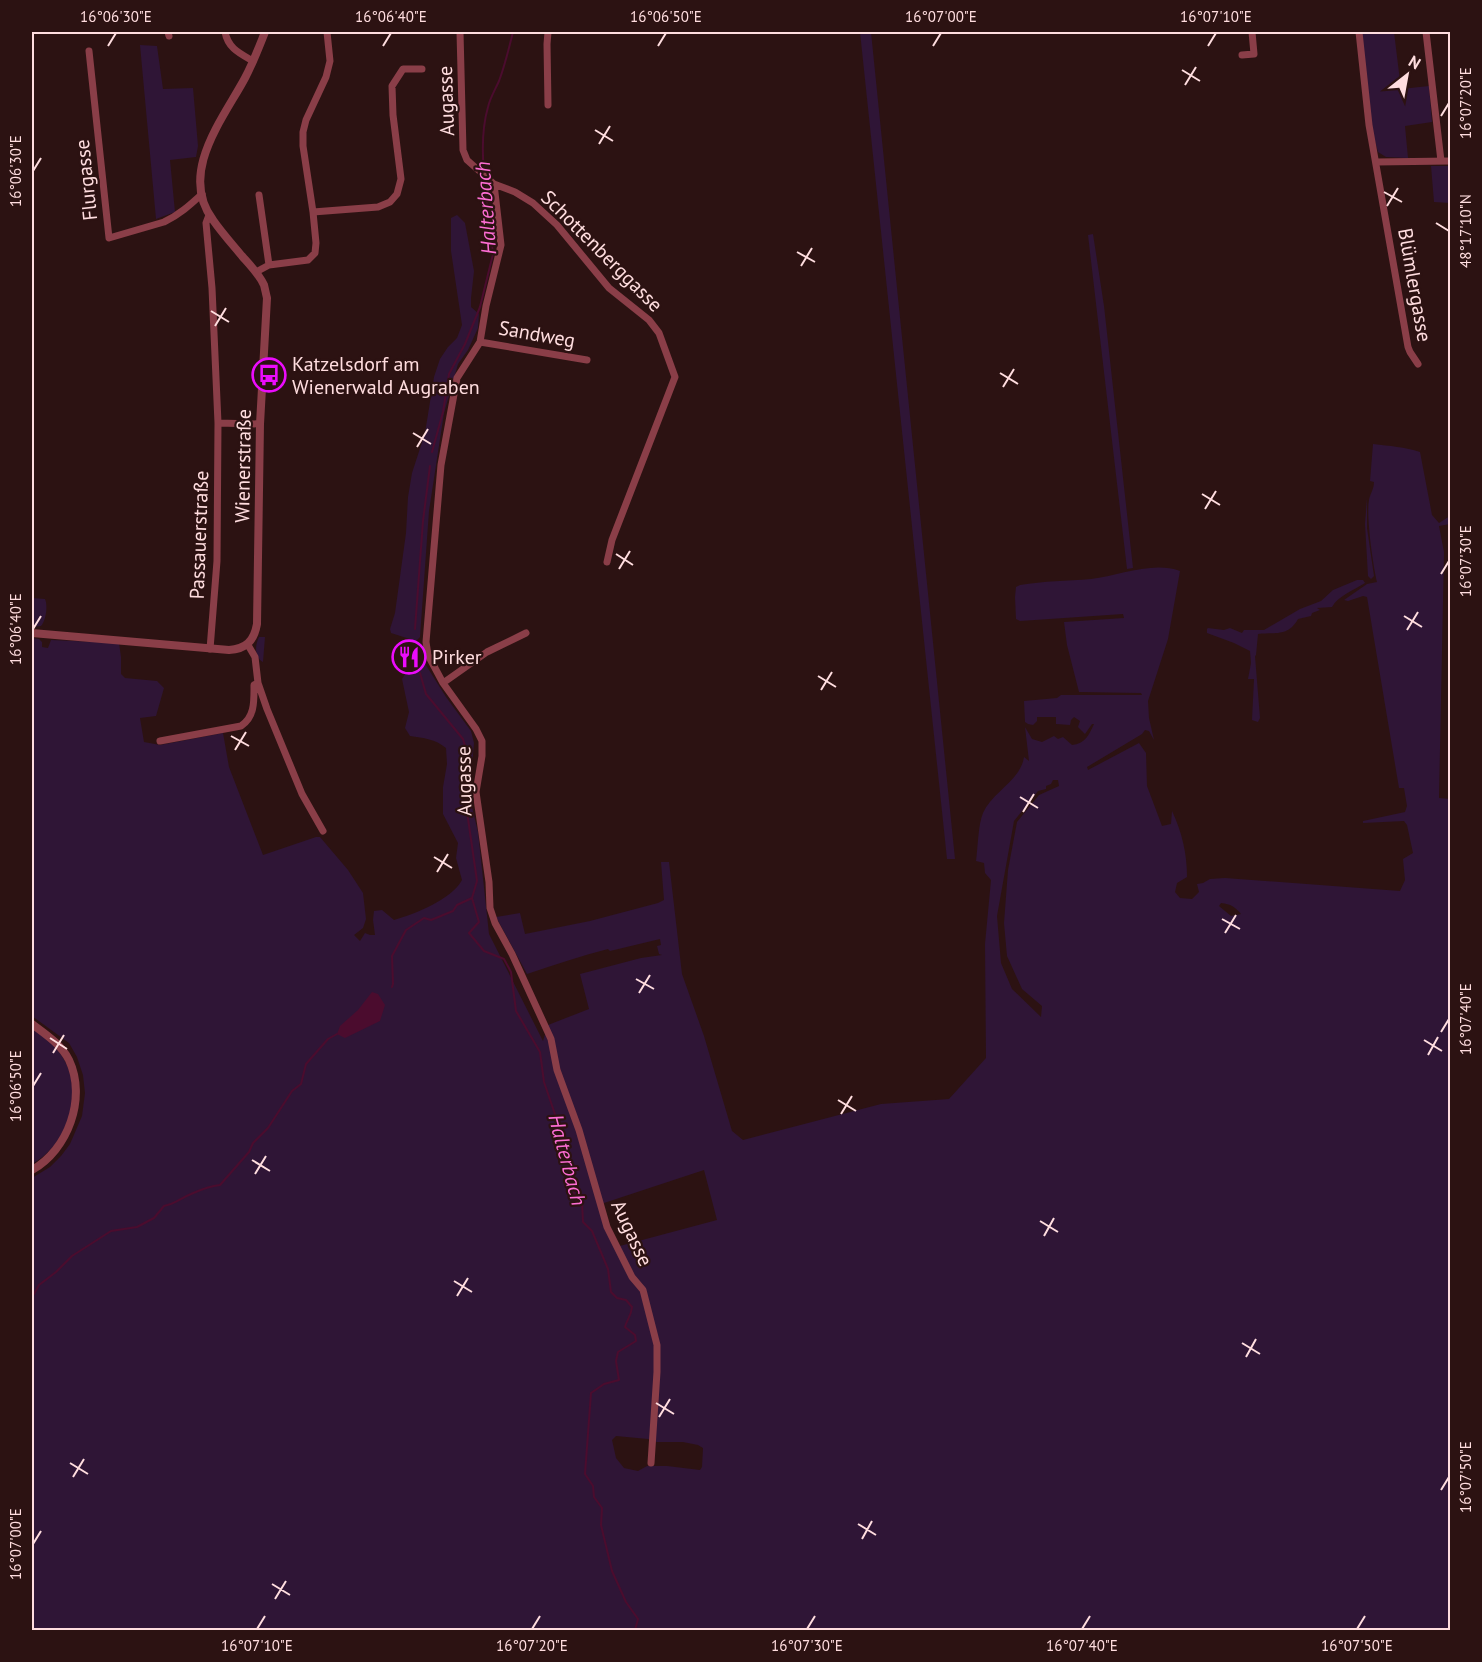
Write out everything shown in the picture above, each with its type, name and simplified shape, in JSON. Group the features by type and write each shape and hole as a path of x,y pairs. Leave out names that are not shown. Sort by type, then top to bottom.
{"street":[{"path":"225,32 229,45 253,61"},
{"name":"Wienerstraße","path":"248,645 253,638 257,624 260,424 267,298 264,285 256,272 209,215 202,194 201,169 208,145 243,81 265,32"},
{"path":"256,272 269,265 308,260 315,253 313,212 303,132 306,120 326,77 330,61 327,32"},
{"name":"Augasse","path":"460,32 463,150 467,160 492,182 501,245 480,342 457,378 441,465 426,642 428,655 443,683 482,741 476,792 489,882 490,908 551,1039 557,1070 579,1130 607,1227 632,1277 643,1290 657,1345 651,1463"},
{"path":"548,32 548,105"},
{"path":"1242,55 1254,54 1252,32"},
{"name":"Blümlergasse","path":"1359,32 1370,125 1408,347 1418,364"},
{"path":"1426,32 1441,161"},
{"name":"Flurgasse","path":"89,51 109,238 164,222 180,213 202,194"},
{"path":"313,212 378,207 390,202 397,194 400,179 392,86 403,69 423,69"},
{"path":"1376,162 1450,161"},
{"name":"Schottenberggasse","path":"492,182 533,203 557,225 609,288 649,321 659,333 675,377 612,540 607,562"},
{"path":"259,195 269,265"},
{"name":"Passauerstraße","path":"209,215 206,223 212,288 218,423 217,561 210,649"},
{"name":"Sandweg","path":"480,342 588,360"},
{"path":"218,423 260,424"},
{"path":"32,633 210,649 237,650 248,645 256,661 258,683 267,709 302,794 323,831"},
{"path":"443,683 487,652 526,633"},
{"path":"160,741 241,726 250,718 254,685 258,683"},
{"path":"32,1024 62,1049 74,1074 77,1094 74,1112 53,1153 32,1170"}],"shaded area":[{"path":"860,32 871,32 955,859 947,859"},
{"path":"1361,32 1394,32 1401,89 1429,86 1432,122 1405,126 1408,158 1386,157 1378,152 1368,108"},
{"path":"140,45 157,46 163,89 193,88 198,146 196,157 170,160 175,212 156,219"},
{"path":"1431,166 1450,166 1450,203 1434,202"},
{"path":"457,215 465,223 474,271 471,307 479,314 478,328 468,350 458,364 444,413 429,511 420,637 416,641 391,633 390,629 395,613 412,473 425,433 434,377 440,359 457,338 462,325 451,251 451,218"},
{"path":"1093,234 1104,306 1133,568 1127,569 1088,235"},
{"path":"1373,444 1420,452 1432,515 1439,523 1450,516 1450,524 1439,526 1444,552 1439,798 1450,799 1450,1630 32,1630 32,1178 50,1167 70,1144 82,1116 85,1093 83,1075 69,1043 32,1016 32,638 39,639 42,647 48,648 51,640 119,643 121,674 125,678 157,681 164,688 156,716 140,718 144,742 160,745 223,733 229,767 263,855 320,837 348,870 363,893 366,919 363,928 354,935 360,941 365,933 375,935 374,911 382,910 394,920 403,917 442,899 462,880 456,858 458,843 443,814 446,748 425,738 410,736 405,728 409,712 402,679 414,662 424,662 471,731 474,743 470,789 478,832 489,934 543,1041 548,1025 589,1009 580,974 641,958 662,955 659,954 657,946 661,945 660,939 610,951 608,949 527,974 496,917 520,913 525,934 590,921 658,903 664,900 661,862 669,862 682,974 704,1036 732,1131 743,1140 881,1104 949,1099 986,1058 985,944 991,880 985,873 984,863 976,861 981,818 987,806 1018,772 1024,757 1029,761 1025,727 1032,739 1042,742 1054,736 1058,739 1063,737 1072,745 1083,741 1094,724 1085,734 1078,727 1080,721 1074,717 1070,725 1056,724 1056,717 1037,717 1033,725 1028,724 1025,722 1024,701 1057,698 1061,695 1142,695 1141,693 1079,692 1067,645 1064,622 1124,618 1123,614 1020,621 1016,619 1015,597 1016,587 1020,585 1091,579 1147,568 1169,568 1180,571 1168,639 1148,701 1154,740 1149,731 1145,730 1087,767 1088,770 1139,743 1146,753 1147,786 1162,826 1171,824 1172,811 1179,827 1187,868 1187,877 1177,883 1175,892 1180,898 1192,899 1199,892 1197,884 1210,879 1225,878 1400,891 1405,880 1403,859 1413,853 1407,825 1404,821 1363,823 1363,821 1405,812 1407,806 1404,788 1399,788 1367,597 1344,600 1367,584 1377,582 1369,529 1368,508 1374,482 1370,481","holes":["1053,780 1058,780 1059,786 1039,795 1017,822 1008,870 1004,923 1007,956 1022,989 1042,1006 1041,1017 1012,989 1001,963 997,916 1014,821 1038,791 1046,789 1046,786","1221,903 1230,905 1241,914 1231,916 1219,906","704,1170 717,1220 616,1247 601,1204","616,1436 698,1445 703,1448 702,1467 700,1470 647,1466 638,1471 624,1468 616,1458 612,1440"]},
{"path":"1367,498 1367,528 1374,576 1371,579 1368,576 1365,524"},
{"path":"1357,580 1363,580 1365,583 1342,596 1332,607 1317,608 1320,610 1312,613 1311,616 1298,619 1290,629 1285,631 1258,634 1255,656 1260,718 1258,722 1252,720 1254,679 1248,679 1251,663 1250,651 1207,633 1207,629 1230,628 1242,633 1244,630 1264,630 1300,609 1321,601 1333,590"},
{"path":"32,598 45,599 46,613 41,626 32,627"},
{"path":"259,637 265,637 263,662 256,651"},
{"path":"372,992 378,994 385,1005 380,1021 345,1038 337,1034 340,1026 358,1010"},
{"path":"32,1028 52,1044 62,1056 69,1070 72,1101 69,1116 55,1144 32,1164"}],"waterway":[{"name":"Halterbach","path":"484,172 483,140 486,115 503,69 513,32"},
{"name":"Halterbach","path":"432,452 443,412 449,374 465,344 480,307 493,254 484,178"},
{"name":"Halterbach","path":"415,629 423,521 430,466"},
{"name":"Halterbach","path":"420,673 426,694 463,739 466,749 461,770 477,881 472,898 479,922 469,933 484,951 504,959 511,972 516,1011 540,1052 544,1082 560,1129 559,1144 571,1160 574,1194 582,1202 583,1222 592,1231 608,1269 611,1292 617,1298 626,1300 632,1307 625,1327 635,1335 636,1341 618,1352 616,1361 619,1380 604,1384 591,1393 585,1474 593,1486 594,1497 602,1508 601,1525 612,1571 626,1602 638,1619 635,1630"},
{"path":"392,987 392,956 406,930 424,918 431,920 453,911 457,905 472,898"},
{"path":"32,1295 39,1285 72,1256 111,1231 137,1227 154,1218 164,1206 201,1190 220,1185 249,1152 253,1143 268,1128 292,1091 301,1084 306,1064 328,1039 337,1034"}],"place":[{"name":"Katzelsdorf am Wienerwald Augraben","path":"269,375"},
{"name":"Pirker","path":"409,657"}]}
